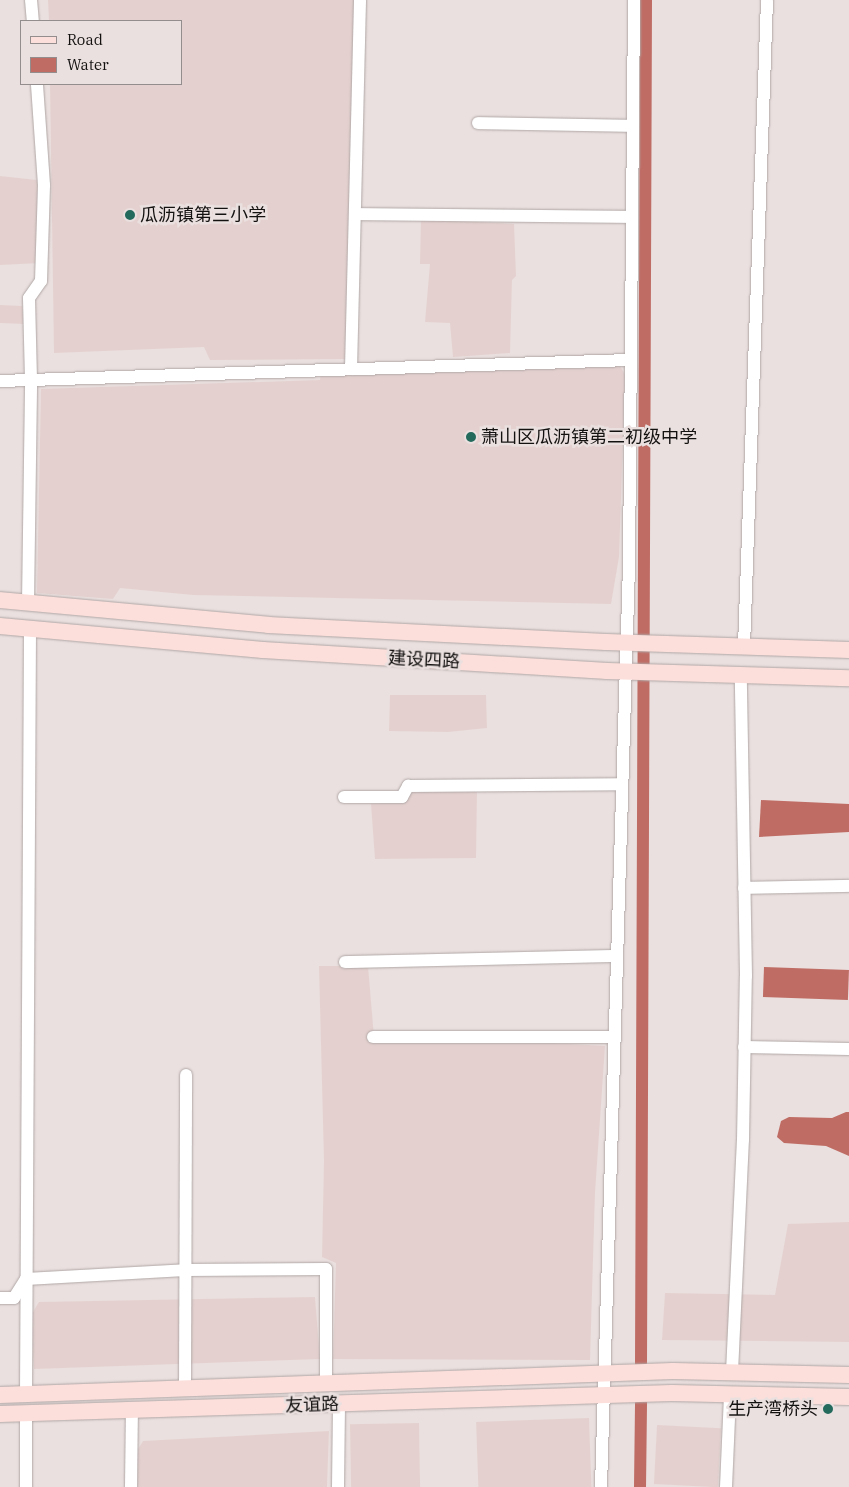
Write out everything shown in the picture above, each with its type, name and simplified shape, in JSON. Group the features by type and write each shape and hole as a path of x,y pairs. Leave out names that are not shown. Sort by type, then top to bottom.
{"main road":[{"name":"建设四路","path":"0,600 268,625 636,643 849,650"},
{"name":"建设四路","path":"0,626 263,650 636,672 849,678"},
{"name":"友谊路","path":"0,1394 612,1373 732,1372 849,1375"},
{"name":"友谊路","path":"0,1414 604,1395 730,1394 849,1397"}],"street":[{"path":"31,0 33,20"},
{"path":"351,369 360,0"},
{"path":"601,1487 604,1395 612,1373 614,1037 629,564 634,0"},
{"path":"744,646 767,0"},
{"path":"28,603 31,380 29,298 41,281 44,185 37,85"},
{"path":"478,122 633,126"},
{"path":"355,214 632,218"},
{"path":"0,380 631,360"},
{"path":"26,1394 30,629"},
{"path":"732,1372 744,1048 741,675"},
{"path":"344,797 402,797 408,786 621,784"},
{"path":"744,888 849,886"},
{"path":"345,962 617,956"},
{"path":"373,1037 614,1037"},
{"path":"744,1048 849,1049"},
{"path":"185,1388 186,1075"},
{"path":"26,1278 185,1270 326,1269 326,1383"},
{"path":"0,1298 14,1298 26,1278"},
{"path":"726,1487 730,1394"},
{"path":"338,1487 339,1404"},
{"path":"131,1487 132,1410"},
{"path":"26,1414 26,1487"}],"shaded area":[{"path":"48,0 356,0 345,359 210,360 204,347 54,353 50,85 182,85 182,20 49,20"},
{"path":"0,176 37,180 40,263 0,265"},
{"path":"421,219 514,224 516,276 512,280 510,353 453,357 450,323 425,322 430,264 420,264"},
{"path":"0,305 22,306 24,324 0,323"},
{"name":"萧山区瓜沥镇第二初级中学","path":"608,354 618,362 625,375 619,557 611,604 193,595 120,588 113,599 37,593 41,389 320,380 321,366"},
{"path":"390,695 486,695 487,728 448,732 389,731"},
{"path":"411,791 477,792 476,858 375,859 371,804 402,801"},
{"path":"319,966 368,966 374,1037 465,1038 605,1046 595,1193 590,1360 333,1359 336,1263 322,1257 324,1161"},
{"path":"849,1222 849,1342 662,1340 665,1293 775,1295 788,1224"},
{"path":"315,1297 320,1359 34,1369 31,1315 39,1302"},
{"path":"589,1418 591,1487 478,1487 476,1422"},
{"path":"419,1423 420,1487 351,1487 350,1424"},
{"path":"657,1425 721,1428 718,1487 654,1484"},
{"path":"329,1431 327,1487 138,1487 137,1451 143,1441"}],"water":[{"path":"761,800 849,804 849,832 759,837"},
{"path":"764,967 849,970 848,1000 763,997"},
{"path":"849,1112 849,1156 826,1146 784,1143 777,1137 781,1121 789,1117 832,1118"}],"waterway":[{"path":"641,1365 646,0"},
{"path":"640,1487 641,1401"}],"place":[{"name":"瓜沥镇第三小学","path":"130,215"},
{"name":"萧山区瓜沥镇第二初级中学","path":"471,437"},
{"name":"生产湾桥头","path":"828,1409"}]}
